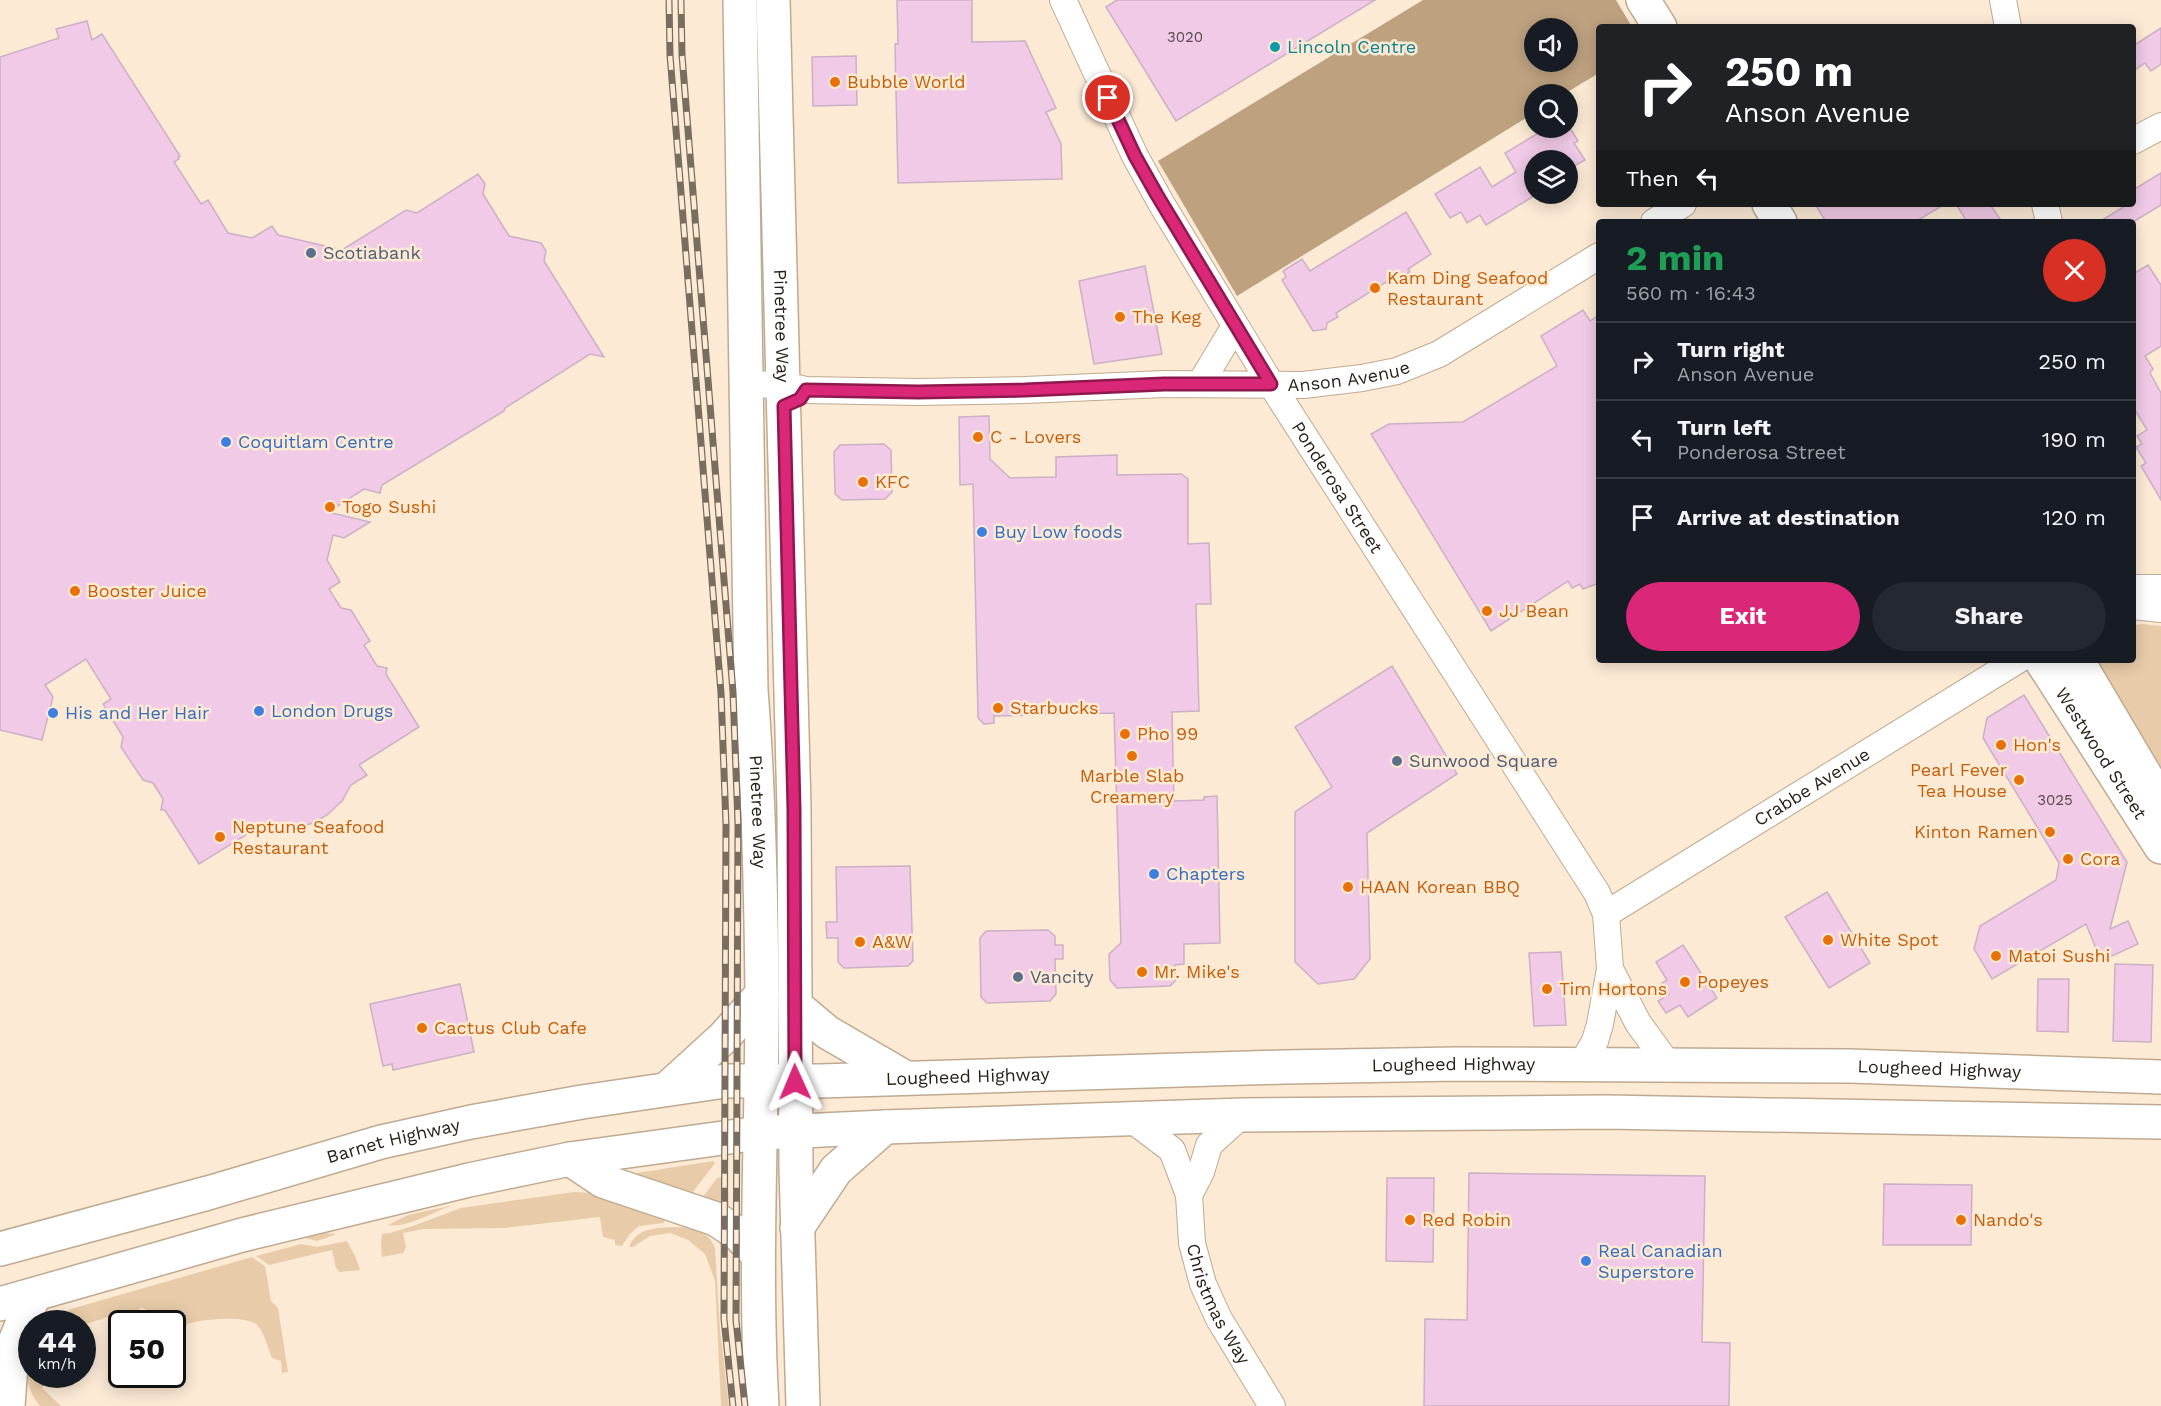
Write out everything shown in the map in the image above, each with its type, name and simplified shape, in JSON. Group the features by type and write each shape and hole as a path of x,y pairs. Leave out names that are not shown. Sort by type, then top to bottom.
{"main road":[{"name":"Pinetree Way","path":"740,0 751,690 756,751 762,994 760,1082"},
{"name":"Pinetree Way","path":"773,0 791,393 795,1082"},
{"path":"1643,0 1658,24"},
{"name":"Westwood Street","path":"2043,663 2161,847"},
{"name":"Westwood Street","path":"2079,663 2161,802"},
{"path":"667,1089 724,1036 762,994"},
{"path":"795,1005 827,1032 906,1078"},
{"name":"Lougheed Highway","path":"795,1082 1296,1067 1582,1064 1850,1066 2161,1077"},
{"name":"Barnet Highway","path":"0,1250 208,1193 381,1142 471,1122 726,1081 795,1082"},
{"path":"760,1082 757,1254 758,1345 762,1406"},
{"path":"795,1082 803,1406"},
{"path":"0,1304 242,1235 469,1180 570,1159 759,1133 1242,1115 1605,1112 2161,1122"},
{"path":"797,1228 836,1170 885,1127"},
{"path":"570,1159 603,1180 716,1219 738,1234 757,1254"},
{"path":"6,1406 12,1349 34,1295"},
{"path":"0,1401 6,1406"}],"street":[{"name":"Ponderosa Street","path":"1063,0 1135,156 1236,326 1594,889 1606,914 1610,969 1595,1041 1582,1064"},
{"path":"2003,0 2007,24"},
{"path":"2136,139 2161,126"},
{"path":"1659,219 1678,207"},
{"name":"Anson Avenue","path":"746,398 791,393 1200,384 1303,385 1362,378 1397,371 1439,354 1596,258"},
{"path":"1200,384 1236,326"},
{"path":"2136,588 2161,588"},
{"path":"2136,606 2161,609"},
{"name":"Crabbe Avenue","path":"1606,914 2013,663"},
{"name":"Ponderosa Street","path":"1610,969 1638,1023 1668,1064"},
{"path":"1189,1195 1202,1172 1209,1145 1242,1115"},
{"name":"Christmas Way","path":"1131,1119 1172,1150 1189,1195 1192,1243 1203,1284 1219,1319 1272,1406"}],"shaded area":[{"path":"1423,0 1616,0 1630,24 1596,24 1596,75 1578,86 1524,84 1524,119 1237,296 1158,161"},
{"path":"2136,625 2161,626 2161,767 2096,663 2136,663"},
{"path":"713,1161 715,1163 689,1197 624,1175"},
{"path":"728,1176 729,1211 700,1201 717,1178"},
{"path":"574,1192 595,1193 665,1216 664,1223 639,1226 622,1246 615,1245 615,1240 603,1237 600,1217 504,1228 423,1229 403,1233 406,1247 403,1253 382,1257 382,1234 413,1226 461,1208"},
{"path":"454,1205 412,1222 388,1225 408,1215"},
{"path":"687,1227 707,1236 715,1248 720,1329 729,1406 721,1406 715,1281 705,1254 688,1240 670,1233 650,1236 633,1247 629,1247 639,1234 646,1231"},
{"path":"326,1233 337,1234 317,1241 305,1238"},
{"path":"347,1241 360,1270 340,1272 336,1268 332,1250 269,1265 256,1256 301,1244 317,1247"},
{"path":"252,1257 265,1266 271,1301 278,1308 288,1372 282,1373 281,1361 272,1358 264,1335 256,1324 250,1321 212,1319 187,1324 186,1327 186,1310 142,1308 139,1310 108,1310 108,1317 96,1321 96,1310 69,1310"},
{"path":"30,1388 42,1388 61,1406 40,1406"}],"building":[{"path":"897,0 972,0 972,42 1025,41 1056,108 1046,112 1061,144 1062,179 898,183 895,44 898,44"},
{"path":"1117,0 1375,0 1176,121 1106,7"},
{"name":"Coquitlam Centre","path":"87,21 92,40 102,34 180,156 174,162 201,204 208,200 228,233 252,238 272,226 278,235 342,250 406,210 417,213 478,174 485,184 483,194 509,236 541,243 546,251 544,261 604,357 590,354 505,408 504,411 382,485 380,493 364,489 328,512 370,522 344,538 333,535 327,560 340,582 329,589 341,608 351,610 370,641 364,645 377,666 387,668 386,674 419,727 359,765 367,775 351,785 342,801 327,815 313,823 299,827 283,828 262,825 199,864 165,810 161,810 163,799 153,783 143,780 121,747 123,737 103,704 111,699 86,659 45,685 53,697 42,740 0,730 0,57 59,38 56,29"},
{"path":"2161,28 2161,64 2151,71 2145,63 2136,69 2136,44"},
{"path":"856,56 857,105 813,106 812,57"},
{"path":"1530,138 1576,138 1578,141 1574,143 1585,160 1578,164 1578,150 1524,150 1524,202 1486,225 1480,215 1467,223 1461,212 1450,218 1435,194 1480,167 1492,187 1516,172 1505,153"},
{"path":"2161,173 2161,205 2136,220 2104,219 2123,207 2136,207 2136,188"},
{"path":"1817,207 1940,207 1920,219 1824,219"},
{"path":"1958,207 1992,207 2000,219 1965,219"},
{"path":"1406,212 1431,254 1408,269 1410,272 1388,285 1386,282 1336,313 1338,317 1327,323 1326,329 1313,331 1282,280 1286,277 1283,271 1302,259 1310,271"},
{"path":"2148,265 2161,285 2161,346 2145,356 2153,369 2150,373 2161,393 2161,500 2141,466 2146,463 2136,447 2142,444 2137,436 2147,430 2136,412 2136,272"},
{"name":"The Keg","path":"1145,266 1162,354 1094,364 1079,281"},
{"path":"1583,310 1590,321 1596,317 1596,584 1583,589 1580,584 1572,588 1568,581 1491,631 1371,434 1389,424 1463,422 1557,366 1541,336"},
{"path":"989,416 990,459 1010,478 1056,477 1056,457 1117,455 1117,475 1181,474 1188,479 1188,544 1209,543 1211,604 1196,604 1199,711 1172,712 1174,801 1204,800 1204,797 1217,796 1220,943 1184,944 1184,964 1175,965 1176,980 1170,986 1117,988 1110,980 1109,954 1121,943 1114,713 994,716 994,723 984,724 978,718 973,484 960,485 959,417"},
{"path":"884,444 891,450 892,492 885,499 842,500 835,494 834,452 840,445"},
{"path":"1392,666 1457,774 1367,833 1370,959 1354,979 1318,984 1295,962 1295,812 1332,787 1295,727"},
{"path":"2024,695 2127,862 2110,929 2128,921 2138,944 2101,961 2086,924 1992,979 1974,949 1980,926 2056,880 2059,863 1983,738 1987,718"},
{"path":"910,866 913,961 908,966 844,968 838,962 838,938 827,938 826,922 837,922 836,867"},
{"name":"White Spot","path":"1827,892 1870,963 1829,988 1785,917"},
{"name":"Vancity","path":"1048,930 1055,936 1055,945 1063,945 1063,959 1055,959 1056,994 1050,1001 987,1003 981,997 980,938 986,931"},
{"name":"Popeyes","path":"1683,945 1717,998 1688,1017 1680,1005 1666,1013 1658,1001 1669,994 1662,983 1667,980 1656,962"},
{"name":"Tim Hortons","path":"1561,952 1566,1025 1534,1026 1529,953"},
{"path":"2115,964 2153,965 2151,1042 2113,1041"},
{"path":"2038,979 2069,979 2068,1032 2037,1031"},
{"name":"Cactus Club Cafe","path":"460,984 474,1052 393,1070 392,1064 383,1066 370,1004"},
{"name":"Real Canadian Superstore","path":"1469,1173 1705,1176 1702,1342 1730,1343 1729,1406 1424,1406 1425,1319 1467,1320"},
{"name":"Red Robin","path":"1387,1178 1434,1178 1433,1262 1386,1261"},
{"path":"1884,1184 1972,1185 1971,1245 1883,1245"}],"railway":[{"path":"669,0 670,55 721,693 726,824 724,1319 733,1406"},
{"path":"681,0 682,55 733,692 738,824 736,1320 745,1406"}],"place":[{"name":"Lincoln Centre","path":"1275,47"},
{"name":"Bubble World","path":"835,82"},
{"name":"Scotiabank","path":"311,253"},
{"name":"Kam Ding Seafood Restaurant","path":"1375,288"},
{"name":"The Keg","path":"1120,317"},
{"name":"C - Lovers","path":"978,437"},
{"name":"Coquitlam Centre","path":"226,442"},
{"name":"KFC","path":"863,482"},
{"name":"Togo Sushi","path":"330,507"},
{"name":"Buy Low foods","path":"982,532"},
{"name":"Booster Juice","path":"75,591"},
{"name":"JJ Bean","path":"1487,611"},
{"name":"Starbucks","path":"998,708"},
{"name":"London Drugs","path":"259,711"},
{"name":"His and Her Hair","path":"53,713"},
{"name":"Pho 99","path":"1125,734"},
{"name":"Hon's","path":"2001,745"},
{"name":"Marble Slab Creamery","path":"1132,756"},
{"name":"Sunwood Square","path":"1397,761"},
{"name":"Pearl Fever Tea House","path":"2019,780"},
{"name":"Kinton Ramen","path":"2050,832"},
{"name":"Neptune Seafood Restaurant","path":"220,837"},
{"name":"Cora","path":"2068,859"},
{"name":"Chapters","path":"1154,874"},
{"name":"HAAN Korean BBQ","path":"1348,887"},
{"name":"White Spot","path":"1828,940"},
{"name":"A&W","path":"860,942"},
{"name":"Matoi Sushi","path":"1996,956"},
{"name":"Mr. Mike's","path":"1142,972"},
{"name":"Vancity","path":"1018,977"},
{"name":"Popeyes","path":"1685,982"},
{"name":"Tim Hortons","path":"1547,989"},
{"name":"Cactus Club Cafe","path":"422,1028"},
{"name":"Red Robin","path":"1410,1220"},
{"name":"Nando's","path":"1961,1220"},
{"name":"Real Canadian Superstore","path":"1586,1261"}],"route":[{"path":"795,1082 794,809 784,406 800,399 806,390 918,392 1164,384 1271,384 1157,195 1135,156 1108,98"}]}
